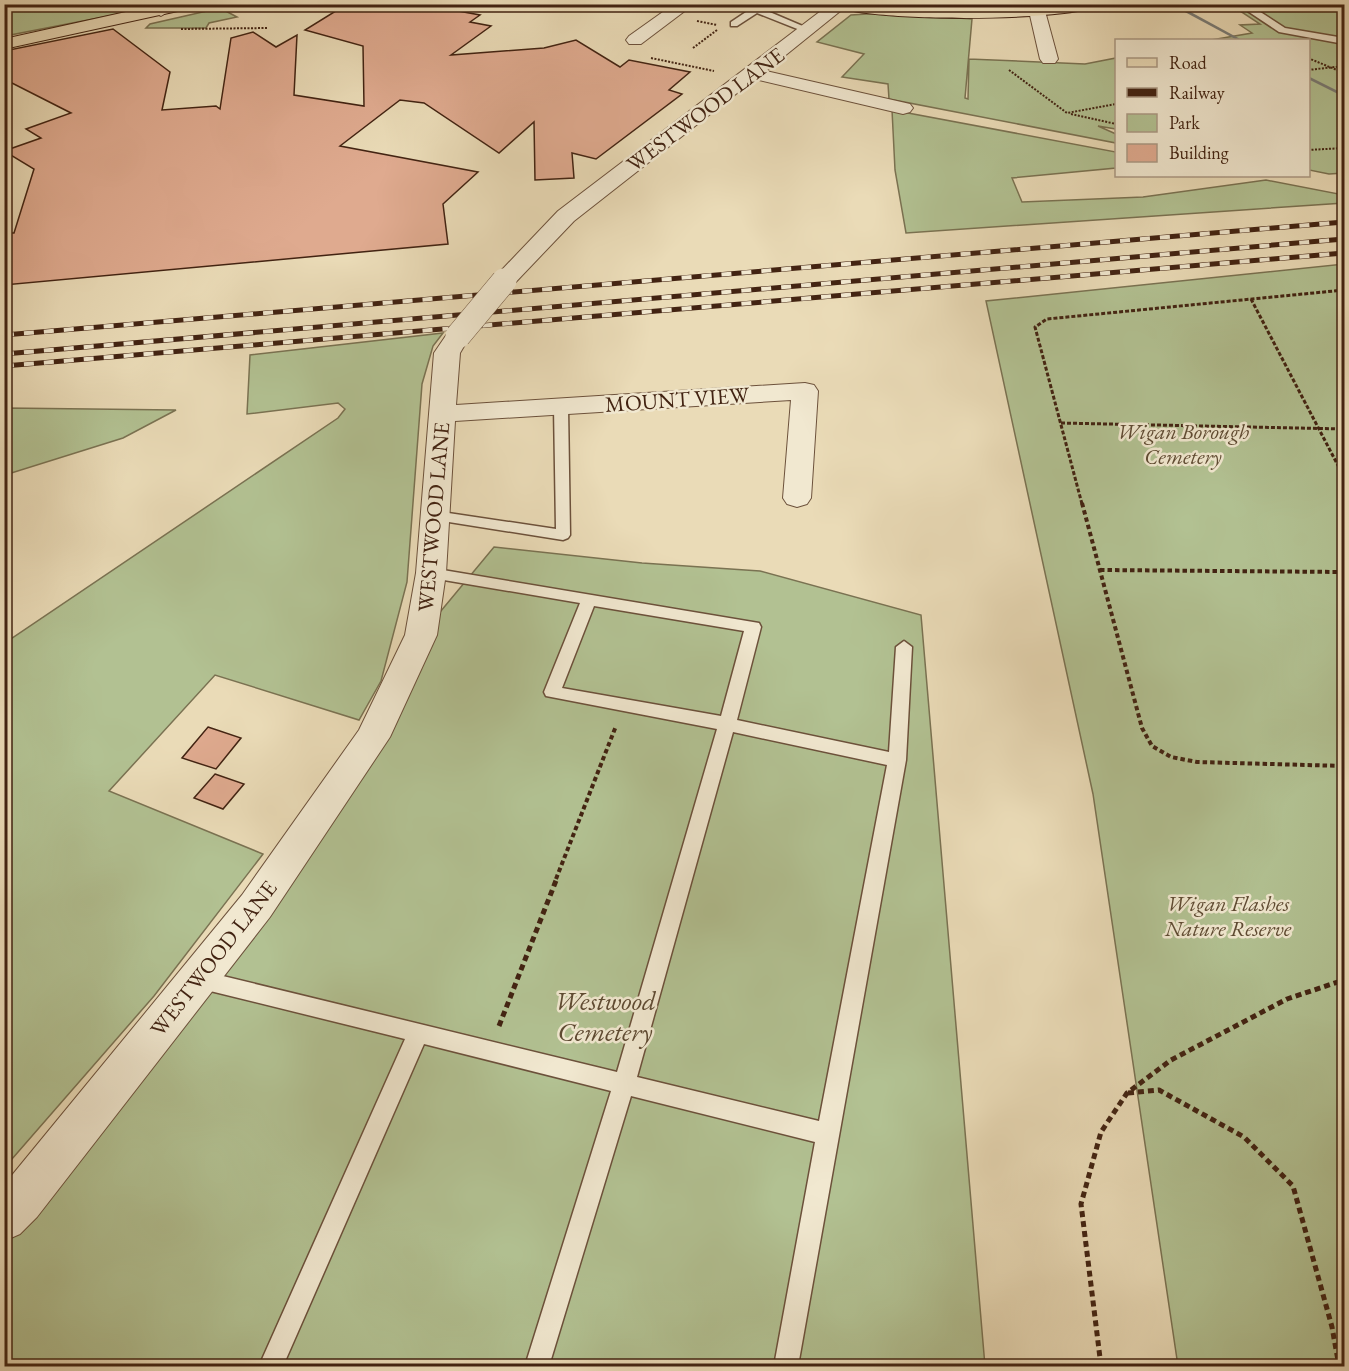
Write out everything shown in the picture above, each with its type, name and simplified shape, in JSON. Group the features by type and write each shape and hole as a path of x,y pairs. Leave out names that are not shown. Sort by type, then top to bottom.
{"main road":[{"path":"4,44 154,8 187,4"},
{"path":"842,4 976,16 1090,4"}],"street":[{"name":"WESTWOOD LANE","path":"4,1218 21,1201 256,906 373,738 421,635 431,573 447,353 458,336 504,281 566,216 842,4"},
{"path":"635,40 679,9"},
{"path":"1037,11 1049,59"},
{"path":"750,75 903,108"},
{"name":"MOUNT VIEW","path":"442,414 805,391 797,498"}],"lane":[{"path":"742,4 808,30"},
{"path":"1241,4 1282,30 1344,41"},
{"path":"734,24 755,10"},
{"path":"435,516 563,535 561,407"},
{"path":"431,573 753,627 624,1084 537,1366"},
{"path":"589,600 552,692 726,724 897,760"},
{"path":"786,1366 897,760 904,647"},
{"path":"198,979 827,1134"},
{"path":"271,1366 418,1033"}],"path":[{"path":"4,5 54,10"},
{"path":"679,9 722,26 693,48"},
{"path":"178,29 267,28"},
{"path":"643,56 750,75"},
{"path":"1310,58 1344,73"},
{"path":"1310,70 1344,66"},
{"path":"1009,70 1067,113 1115,124"},
{"path":"1067,113 1115,104"},
{"path":"1310,150 1344,147"},
{"path":"1344,290 1047,319 1039,322 1035,327 1142,728 1152,746 1171,757 1197,762 1344,766"},
{"path":"1251,299 1344,477"},
{"path":"1061,423 1344,429"},
{"path":"1100,570 1344,572"},
{"path":"489,1050 619,719"},
{"path":"1101,1366 1081,1204 1101,1132 1127,1093 1172,1060 1287,999 1344,980"},
{"path":"1127,1093 1159,1090 1244,1137 1293,1186 1332,1328 1339,1366"}],"green space":[{"path":"132,4 132,6 119,14 5,36 4,19 18,5"},
{"path":"1231,5 1344,5 1344,173 1329,174 1310,170 1310,39 1217,39 1252,33 1240,25 1260,24"},
{"path":"220,8 237,17 209,23 206,28 146,28 150,24"},
{"path":"884,13 972,19 965,98 968,99 969,59 1085,64 1115,58 1115,129 1098,126 1115,134 1115,143 889,99 888,84 842,77 864,54 817,42 851,15"},
{"path":"892,110 1115,152 1115,168 1012,178 1022,202 1143,197 1266,180 1344,195 1344,203 906,233 895,170"},
{"path":"1344,264 1344,1366 1178,1366 1093,794 986,301"},
{"path":"443,333 433,346 422,384 407,582 381,681 359,720 215,675 109,791 263,854 154,996 5,1167 5,643 338,418 345,409 338,403 247,414 250,355"},
{"path":"5,408 176,410 123,438 5,475"},
{"name":"Westwood Cemetery","path":"494,547 642,563 760,571 921,615 985,1366 5,1366 4,1218 256,906 421,635"}],"building":[{"path":"347,4 420,4 480,15 470,22 491,26 451,55 544,48 576,40 620,67 629,60 690,72 669,90 682,94 596,159 572,153 574,178 535,180 534,122 499,153 424,103 400,100 340,146 478,172 443,204 448,244 4,285 4,233 14,233 34,169 4,151 41,138 26,129 71,113 4,79 4,51 113,29 170,72 162,110 216,106 220,109 231,38 253,32 276,47 297,35 294,95 364,106 363,46 305,30"},
{"path":"208,727 241,738 216,769 182,758"},
{"path":"215,774 244,784 223,809 194,798"}],"waterway":[{"path":"1172,4 1238,39"},
{"path":"1310,78 1344,96"}],"railway":[{"path":"4,335 1344,222"},
{"path":"4,354 1344,239"},
{"path":"4,366 1344,253"}],"park label":[{"name":"Wigan Borough Cemetery","path":"1183,444"},
{"name":"Wigan Flashes Nature Reserve","path":"1228,916"}]}
